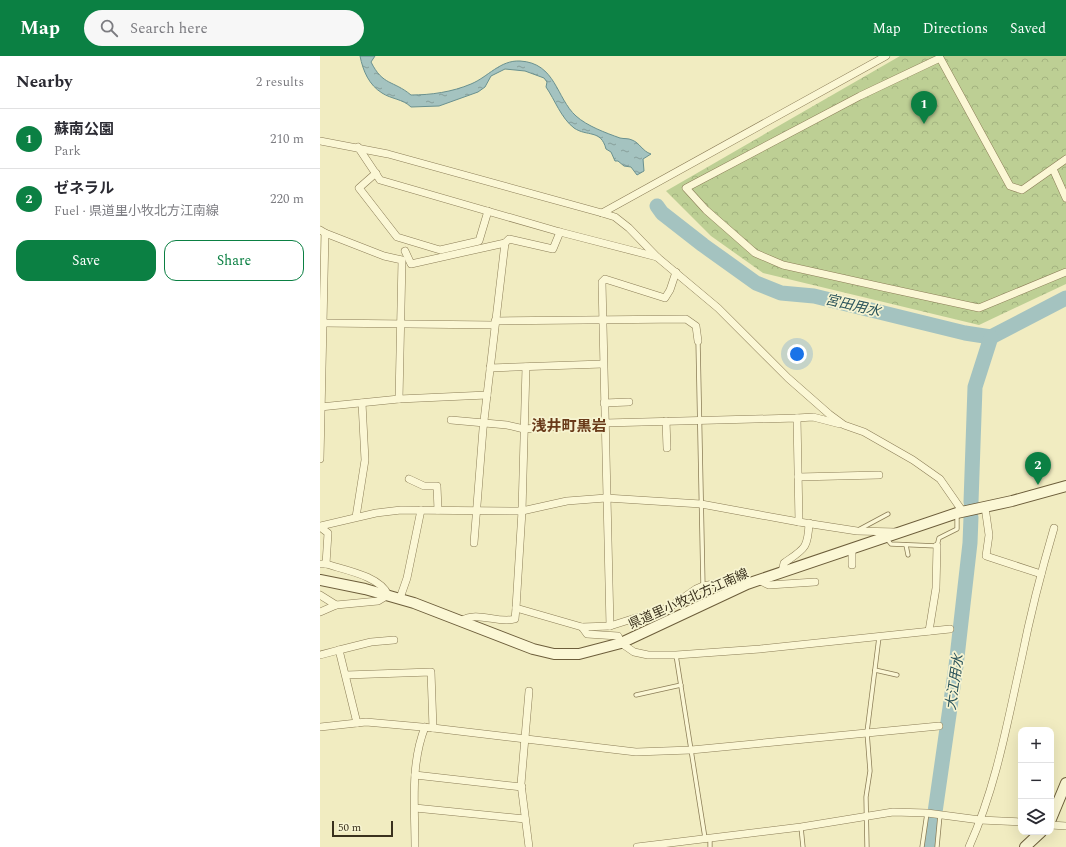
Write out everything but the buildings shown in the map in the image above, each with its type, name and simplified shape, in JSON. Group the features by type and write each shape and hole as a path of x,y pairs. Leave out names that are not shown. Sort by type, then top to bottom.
{"main road":[{"name":"県道里小牧北方江南線","path":"320,580 388,594 526,647 554,654 579,654 621,642 758,580 960,512 985,507 1065,484"},
{"path":"1054,812 1066,786"},
{"path":"1025,847 1038,835"}],"street":[{"path":"602,213 886,56"},
{"path":"1066,159 1022,190 1010,186 940,58 860,96 686,188 711,215 755,253 783,265 882,287 979,308 1066,272"},
{"path":"320,141 358,147 436,167 615,217 629,228 657,257 718,308 788,378 844,425"},
{"path":"358,147 380,180 560,232 657,257"},
{"path":"1053,169 1066,198"},
{"path":"376,173 359,188 397,237 440,250 479,241 488,211"},
{"path":"320,459 323,323 322,231 384,256 402,260 399,399"},
{"path":"405,252 411,264 505,242 509,239 553,249 560,232"},
{"path":"474,543 484,423 505,242"},
{"path":"610,626 604,423 602,282 605,279 665,298 670,290 676,272"},
{"path":"323,323 495,323 686,319 696,326 698,341"},
{"path":"490,368 603,364"},
{"path":"461,621 470,617 509,620 515,619 522,511 526,367"},
{"path":"321,407 399,399 487,395"},
{"path":"604,403 629,402"},
{"path":"356,517 366,460 362,403"},
{"path":"451,420 507,425 524,429 604,423 699,419 813,417 864,432 913,460 940,479 960,512"},
{"path":"797,418 799,522"},
{"path":"666,421 666,448"},
{"path":"798,477 879,475"},
{"path":"409,479 424,486 437,486 438,510"},
{"path":"320,527 356,517 401,510 478,509 522,511 567,501 606,498 701,504 857,531 901,532"},
{"path":"985,507 990,536 986,556 1041,574"},
{"path":"400,598 421,510"},
{"path":"782,572 784,563 803,550 808,540 809,523"},
{"path":"320,527 328,533 323,564 377,581 386,588 388,594 378,601 336,605 320,612"},
{"path":"969,847 995,779 1041,574 1054,528"},
{"path":"929,631 936,588 937,546"},
{"path":"852,548 852,565"},
{"path":"516,608 582,627 610,626 670,607 696,589 703,586 745,578 747,584"},
{"path":"758,580 769,585 815,582"},
{"path":"320,595 336,605"},
{"path":"582,627 587,634 618,636 621,642 634,652 648,655 676,655 879,637 950,629"},
{"path":"320,655 371,642 394,640"},
{"path":"339,650 357,723"},
{"path":"346,675 430,672 433,728"},
{"path":"529,691 522,787 529,847"},
{"path":"320,727 357,723 425,727 636,752 691,750 939,726"},
{"path":"414,847 415,775 418,745 425,727"},
{"path":"415,775 522,787"},
{"path":"415,808 525,819"},
{"path":"637,847 707,837 801,827 893,812 928,813 980,820 1018,822"},
{"path":"1054,825 1066,826"}],"lane":[{"path":"698,341 703,586"},
{"path":"885,537 891,544 937,546 939,538 957,529 960,512"},
{"path":"857,531 888,514"},
{"path":"906,545 908,555"},
{"path":"867,847 866,817 870,771 867,732 879,637"},
{"path":"676,655 691,750 710,847"},
{"path":"875,670 896,675"},
{"path":"636,695 681,685"},
{"path":"922,847 928,813"},
{"path":"937,847 940,815"},
{"path":"801,827 803,847"}],"green space":[{"path":"900,56 1066,56 1066,284 979,325 763,273 711,236 666,191"}],"water":[{"path":"360,56 375,56 371,62 375,70 384,79 405,90 411,95 441,92 464,87 477,81 500,66 513,61 532,63 541,68 554,82 569,109 580,120 609,134 632,140 651,154 643,159 644,171 637,175 631,167 624,166 618,161 615,161 611,152 606,149 601,139 593,134 579,131 569,124 558,109 546,87 547,82 544,78 525,71 505,69 491,76 485,87 478,92 439,106 411,107 404,102 377,90 370,82 365,72"}],"waterway":[{"name":"宮田用水","path":"657,206 662,213 703,245 756,283 781,293 814,296 965,333 991,337 1066,298"},
{"name":"大江用水","path":"971,502 975,387 991,337"},
{"name":"大江用水","path":"930,847 956,666 970,543 971,517"}],"place":[{"name":"蘇南公園","path":"924,124"},
{"name":"ゼネラル","path":"1038,485"}],"district":[{"name":"浅井町黒岩","path":"569,426"}]}
